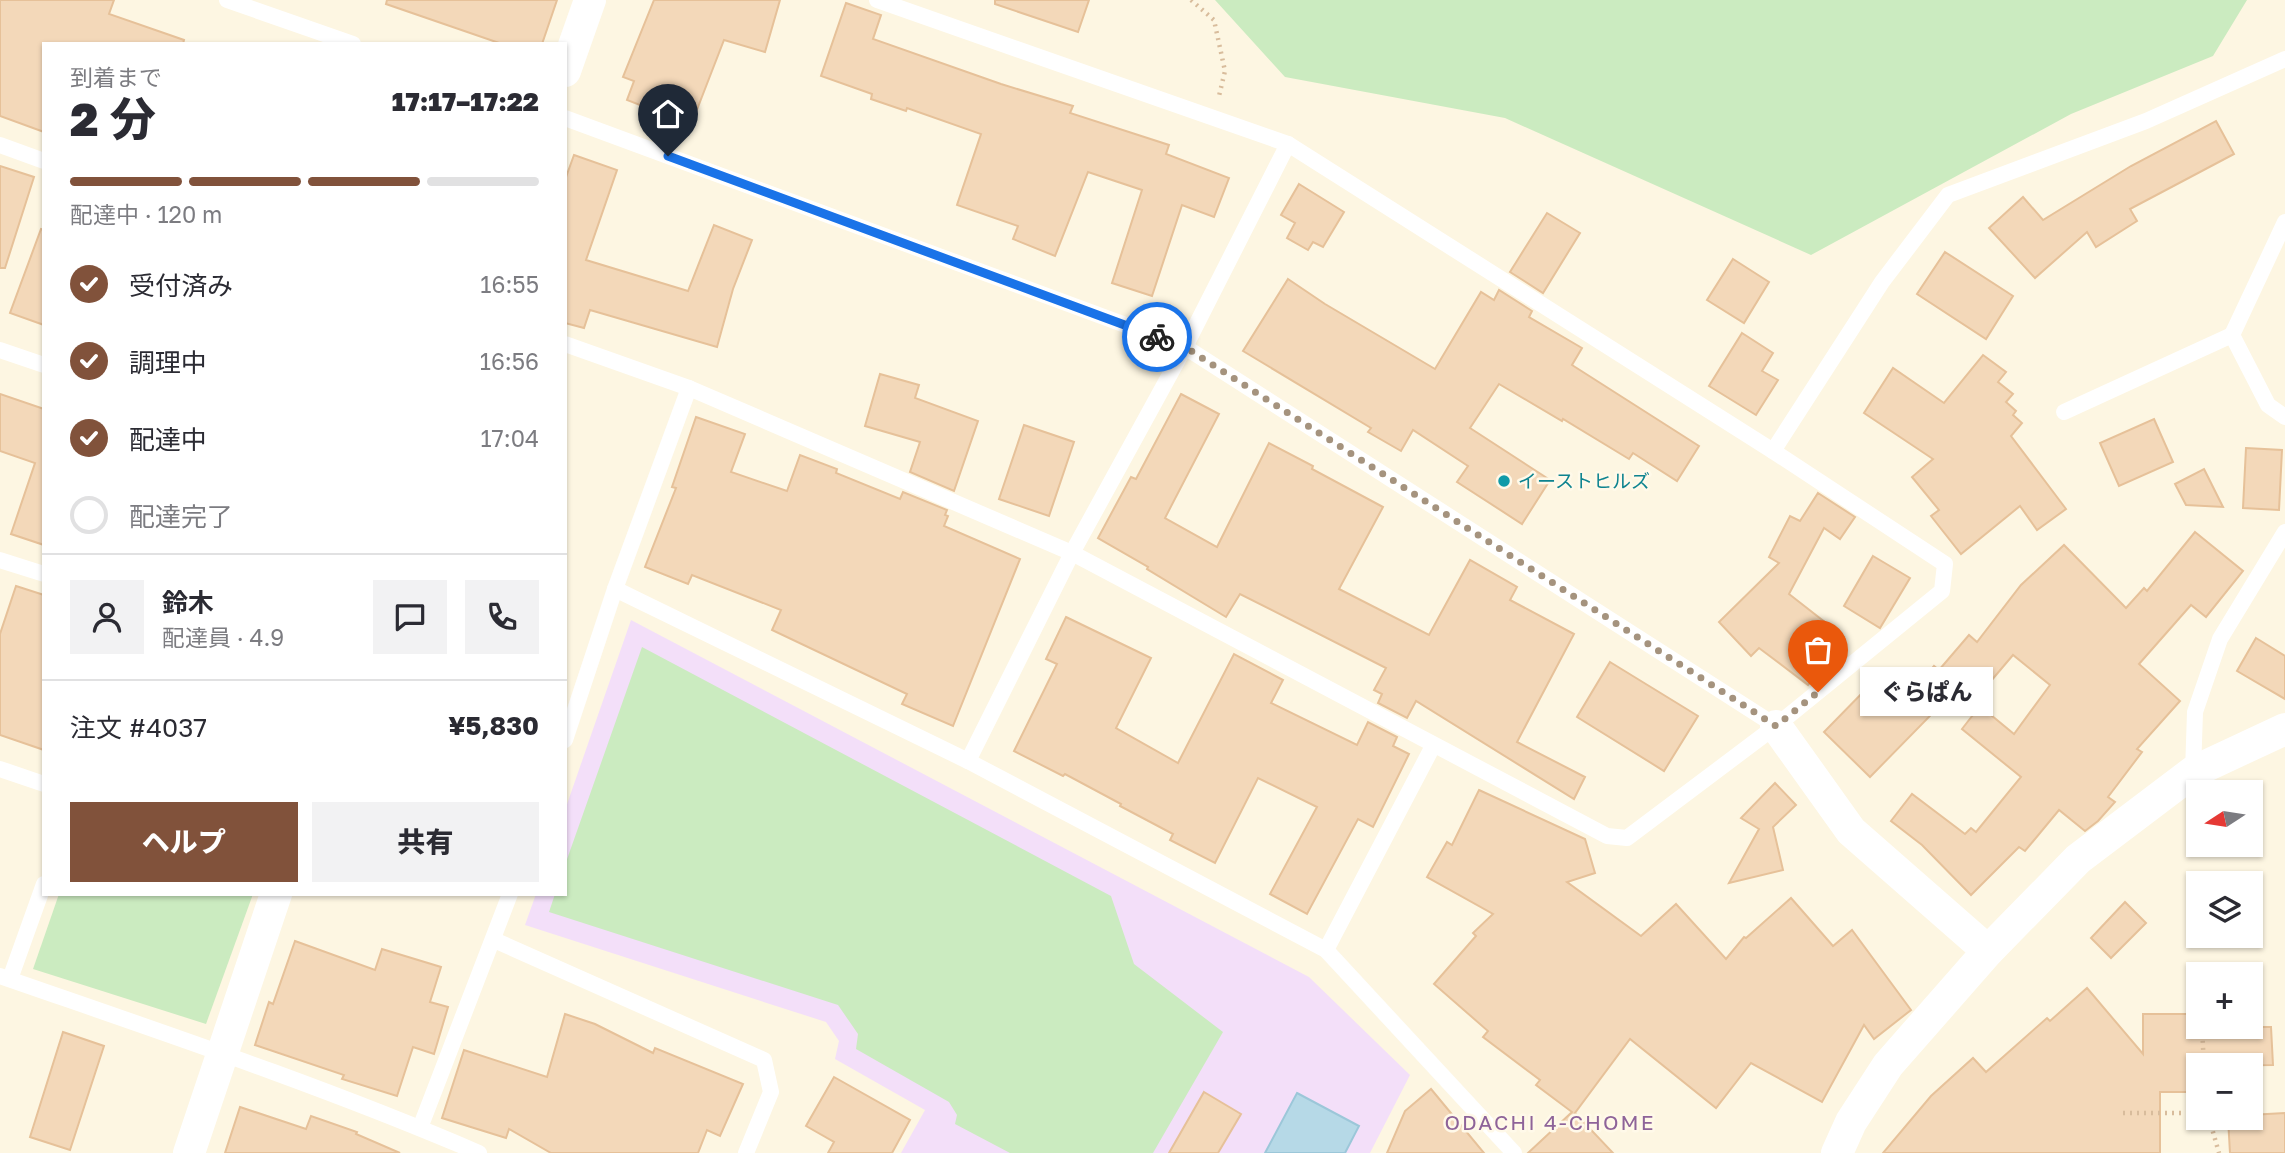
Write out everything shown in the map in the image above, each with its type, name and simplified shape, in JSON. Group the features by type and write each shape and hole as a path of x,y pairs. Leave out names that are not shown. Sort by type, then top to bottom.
{"street":[{"path":"567,65 590,0"},
{"path":"1776,726 1851,831 1988,951"},
{"path":"1837,1153 1851,1122 1888,1065 1988,951 2078,859 2193,772 2285,729"},
{"path":"189,1153 275,896"}],"lane":[{"path":"227,0 347,42"},
{"path":"567,345 689,388 1072,553 1607,836 1627,838 1776,726 1942,592 1945,564 1288,144 877,0"},
{"path":"1773,452 1882,282 1948,195 2146,121 2285,59"},
{"path":"567,119 1185,347 1776,726"},
{"path":"968,761 1072,553 1185,347 1288,144"},
{"path":"0,145 42,160"},
{"path":"2064,412 2232,335 2285,222"},
{"path":"2232,335 2268,405 2285,417"},
{"path":"0,350 42,364"},
{"path":"567,734 615,590 689,388"},
{"path":"2193,772 2194,712 2220,639 2285,532"},
{"path":"0,560 42,574"},
{"path":"615,590 968,761 1326,950 1514,1153"},
{"path":"1326,950 1433,746"},
{"path":"0,769 42,783"},
{"path":"42,889 5,977 222,1053 480,1153"},
{"path":"420,1128 509,896"},
{"path":"494,940 764,1060 771,1091 746,1153"}],"path":[{"path":"1191,0 1214,20 1225,71 1214,117"},
{"path":"2123,1113 2186,1113"},
{"path":"2212,1130 2219,1153"}],"shaded area":[{"path":"631,620 1309,977 1410,1075 1370,1153 901,1153 925,1110 835,1059 839,1041 826,1022 525,925 535,896 567,896 567,804"}],"green space":[{"path":"1215,0 2247,0 2213,56 2071,114 1811,255 1505,118 1285,77"},
{"path":"642,647 1111,896 1134,964 1223,1032 1153,1153 1010,1153 955,1124 957,1115 949,1102 856,1049 858,1034 838,1005 549,912 554,896 567,896 567,859"},
{"path":"58,896 252,896 206,1024 33,969"}],"water":[{"path":"1297,1093 1359,1126 1345,1153 1265,1153"}],"building":[{"path":"0,0 114,0 109,14 184,40 42,42 42,131 0,116"},
{"path":"387,0 557,0 543,42 496,42 386,4"},
{"path":"654,0 780,0 765,52 724,40 691,125 627,100 634,81 623,77"},
{"path":"995,0 1089,0 1078,32 995,4"},
{"path":"846,3 881,15 873,39 1073,106 1070,113 1169,145 1166,154 1229,178 1214,217 1182,205 1152,296 1112,283 1142,190 1088,172 1055,256 1013,239 1018,226 957,205 981,134 907,108 906,111 871,99 872,94 821,76"},
{"path":"2216,121 2234,154 2130,209 2137,221 2096,247 2087,232 2035,278 1989,228 2023,197 2043,220 2131,166"},
{"path":"574,155 617,170 586,260 688,291 714,225 752,240 733,289 717,347 590,310 584,328 567,324 567,174"},
{"path":"0,166 34,177 5,268 0,268"},
{"path":"1299,184 1344,212 1323,247 1313,242 1308,250 1287,238 1295,223 1281,215"},
{"path":"1547,213 1580,233 1543,293 1510,272"},
{"path":"41,229 42,229 42,324 10,313"},
{"path":"1945,252 2013,296 1986,339 1917,294"},
{"path":"1733,259 1769,282 1744,323 1707,300"},
{"path":"1288,279 1435,369 1481,292 1494,300 1499,290 1532,311 1529,317 1582,348 1572,365 1699,446 1677,481 1633,453 1629,459 1499,384 1470,428 1550,480 1522,524 1457,482 1468,466 1413,430 1401,451 1368,432 1371,428 1243,351"},
{"path":"1742,333 1773,353 1762,371 1778,380 1756,415 1709,386"},
{"path":"1983,355 2006,372 1998,382 2013,394 2006,402 2016,411 2013,415 2022,423 2011,436 2066,509 2037,530 2020,506 1961,554 1931,516 1939,510 1912,477 1933,459 1864,413 1893,368 1944,403"},
{"path":"880,374 919,385 915,398 978,421 954,491 910,472 920,442 865,426"},
{"path":"0,394 42,408 42,544 11,534 35,463 0,451"},
{"path":"1181,394 1219,414 1165,518 1217,547 1269,443 1383,507 1339,589 1429,635 1470,560 1517,587 1510,600 1574,634 1517,742 1585,777 1574,799 1416,701 1407,718 1378,703 1382,694 1374,690 1386,668 1240,594 1226,617 1098,538 1131,477 1136,479"},
{"path":"696,417 745,434 731,472 787,491 800,455 900,499 903,492 947,510 944,526 1020,559 953,726 902,704 907,694 772,630 781,610 692,575 688,584 645,567 676,488 672,487"},
{"path":"2154,419 2173,462 2119,486 2100,443"},
{"path":"1024,425 1074,442 1049,516 999,499"},
{"path":"2246,448 2282,450 2279,510 2243,508"},
{"path":"2204,469 2223,507 2186,505 2175,484"},
{"path":"1818,493 1855,517 1840,539 1824,528 1789,594 1844,637 1808,685 1759,648 1751,656 1719,622 1779,563 1769,557 1790,516 1800,521"},
{"path":"2195,532 2243,571 2206,617 2191,605 2139,664 2180,701 2137,749 2142,752 2108,797 2115,802 2098,821 2085,831 2059,810 2025,851 2019,847 1971,895 1922,845 1891,821 1912,794 1965,834 1971,828 1976,832 2021,777 1962,729 1980,706 2014,734 2050,685 2013,655 1985,688 1970,675 1870,777 1824,732 1873,682 1899,708 1934,666 1939,670 1969,635 1977,642 2021,585 2064,545 2126,608 2144,588 2147,591"},
{"path":"1873,556 1910,578 1880,628 1844,606"},
{"path":"16,586 42,594 42,749 0,735 0,634"},
{"path":"1066,617 1151,658 1116,728 1178,763 1234,654 1283,680 1271,703 1357,745 1368,722 1397,737 1393,746 1409,754 1373,827 1358,819 1307,914 1270,894 1317,807 1258,778 1215,863 1170,840 1173,834 1120,806 1121,804 1014,751 1057,664 1046,659"},
{"path":"2256,638 2285,656 2285,699 2237,671"},
{"path":"1610,662 1698,716 1664,771 1577,717"},
{"path":"1775,783 1796,805 1773,827 1783,870 1729,883 1759,829 1741,818"},
{"path":"1479,790 1585,839 1595,873 1567,882 1641,936 1676,904 1726,959 1744,937 1791,898 1833,946 1852,930 1911,1010 1874,1039 1864,1025 1822,1102 1751,1063 1716,1108 1630,1039 1575,1113 1613,1153 1528,1153 1572,1112 1536,1085 1540,1080 1483,1037 1488,1031 1434,984 1476,936 1473,933 1493,914 1427,877 1447,842 1452,845"},
{"path":"2125,902 2146,923 2111,958 2091,938"},
{"path":"295,941 375,970 382,949 441,967 430,1002 448,1007 434,1054 413,1047 397,1096 342,1079 344,1075 255,1045 269,1002 273,1004"},
{"path":"2087,988 2143,1054 2143,1014 2186,1014 2186,1039 2263,1039 2263,1027 2271,1027 2273,1065 2263,1065 2263,1053 2186,1053 2186,1092 2160,1092 2160,1153 1883,1153 1931,1096 1973,1058 1986,1072 2047,1018 2050,1021"},
{"path":"565,1014 595,1024 653,1053 655,1048 743,1084 720,1136 707,1130 698,1153 551,1153 509,1129 506,1138 442,1118 464,1050 547,1077"},
{"path":"63,1032 104,1046 70,1150 30,1137"},
{"path":"834,1077 910,1120 892,1153 828,1153 834,1142 806,1126"},
{"path":"1431,1089 1484,1153 1387,1153 1405,1111"},
{"path":"1204,1092 1241,1114 1218,1153 1169,1153"},
{"path":"240,1107 306,1129 311,1116 357,1132 356,1134 400,1153 225,1153"},
{"path":"2285,1113 2285,1153 2230,1153 2229,1130 2263,1130 2263,1114"}],"way so far":[{"path":"1157,337 1185,347 1776,726 1818,692"}],"place":[{"name":"イーストヒルズ","path":"1504,481"},
{"name":"ぐらぱん","path":"1818,692"}],"district":[{"name":"ODACHI 4-CHOME","path":"1550,1123"}],"route":[{"path":"668,156 1157,337"}]}
